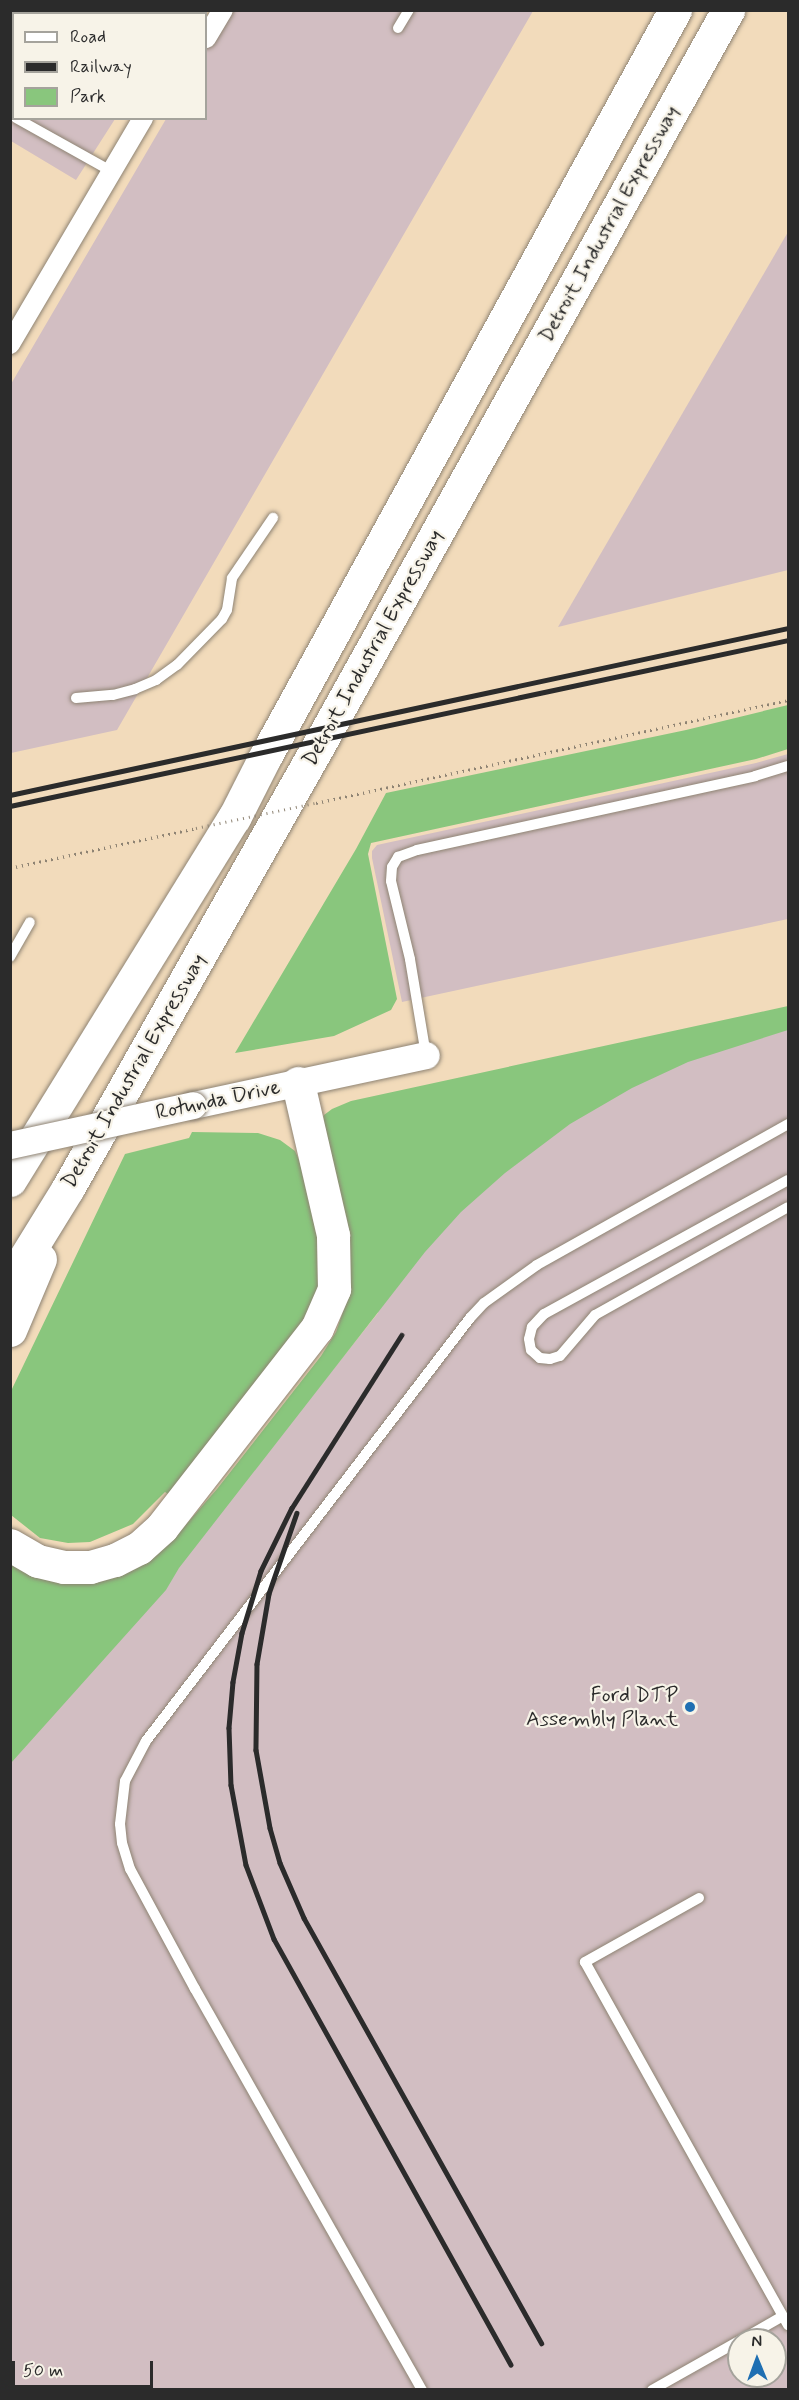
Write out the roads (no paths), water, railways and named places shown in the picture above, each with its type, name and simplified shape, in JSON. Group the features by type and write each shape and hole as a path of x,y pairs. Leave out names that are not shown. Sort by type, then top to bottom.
{"highway":[{"name":"Detroit Industrial Expressway","path":"10,1180 234,818 265,757 675,10"},
{"name":"Detroit Industrial Expressway","path":"10,1282 68,1188 327,731 728,10"},
{"path":"10,1545 38,1561 64,1567 90,1567 116,1560 139,1548 162,1527 317,1328 334,1289 333,1235 298,1083"},
{"path":"10,1330 68,1188"}],"main road":[{"name":"Rotunda Drive","path":"10,1145 426,1055"}],"street":[{"path":"207,36 222,10"},
{"path":"10,344 142,120"}],"lane":[{"path":"398,28 410,10"},
{"path":"18,120 111,171"},
{"path":"76,698 113,695 135,689 156,680 177,665 222,619 227,610 232,578 273,518"},
{"path":"426,1055 410,959 391,881 392,867 398,857 417,850 755,776 789,766"},
{"path":"10,957 30,922"},
{"path":"422,2390 195,1989 130,1869 122,1843 120,1824 125,1781 146,1741 470,1318 484,1303 537,1265 789,1124"},
{"path":"789,1180 544,1314 532,1327 529,1339 531,1350 540,1358 550,1359 560,1356 595,1315 789,1207"},
{"path":"699,1898 585,1962 786,2321 769,2328"},
{"path":"652,2390 727,2347"}],"railway":[{"path":"10,795 788,628"},
{"path":"10,806 788,640"},
{"path":"402,1335 292,1508 261,1571 242,1633 233,1682 229,1728 231,1785 246,1865 274,1939 511,2365"},
{"path":"297,1513 269,1594 257,1664 256,1750 270,1828 280,1863 304,1918 542,2343"}],"place":[{"name":"Ford DTP Assembly Plant","path":"690,1707"}]}
